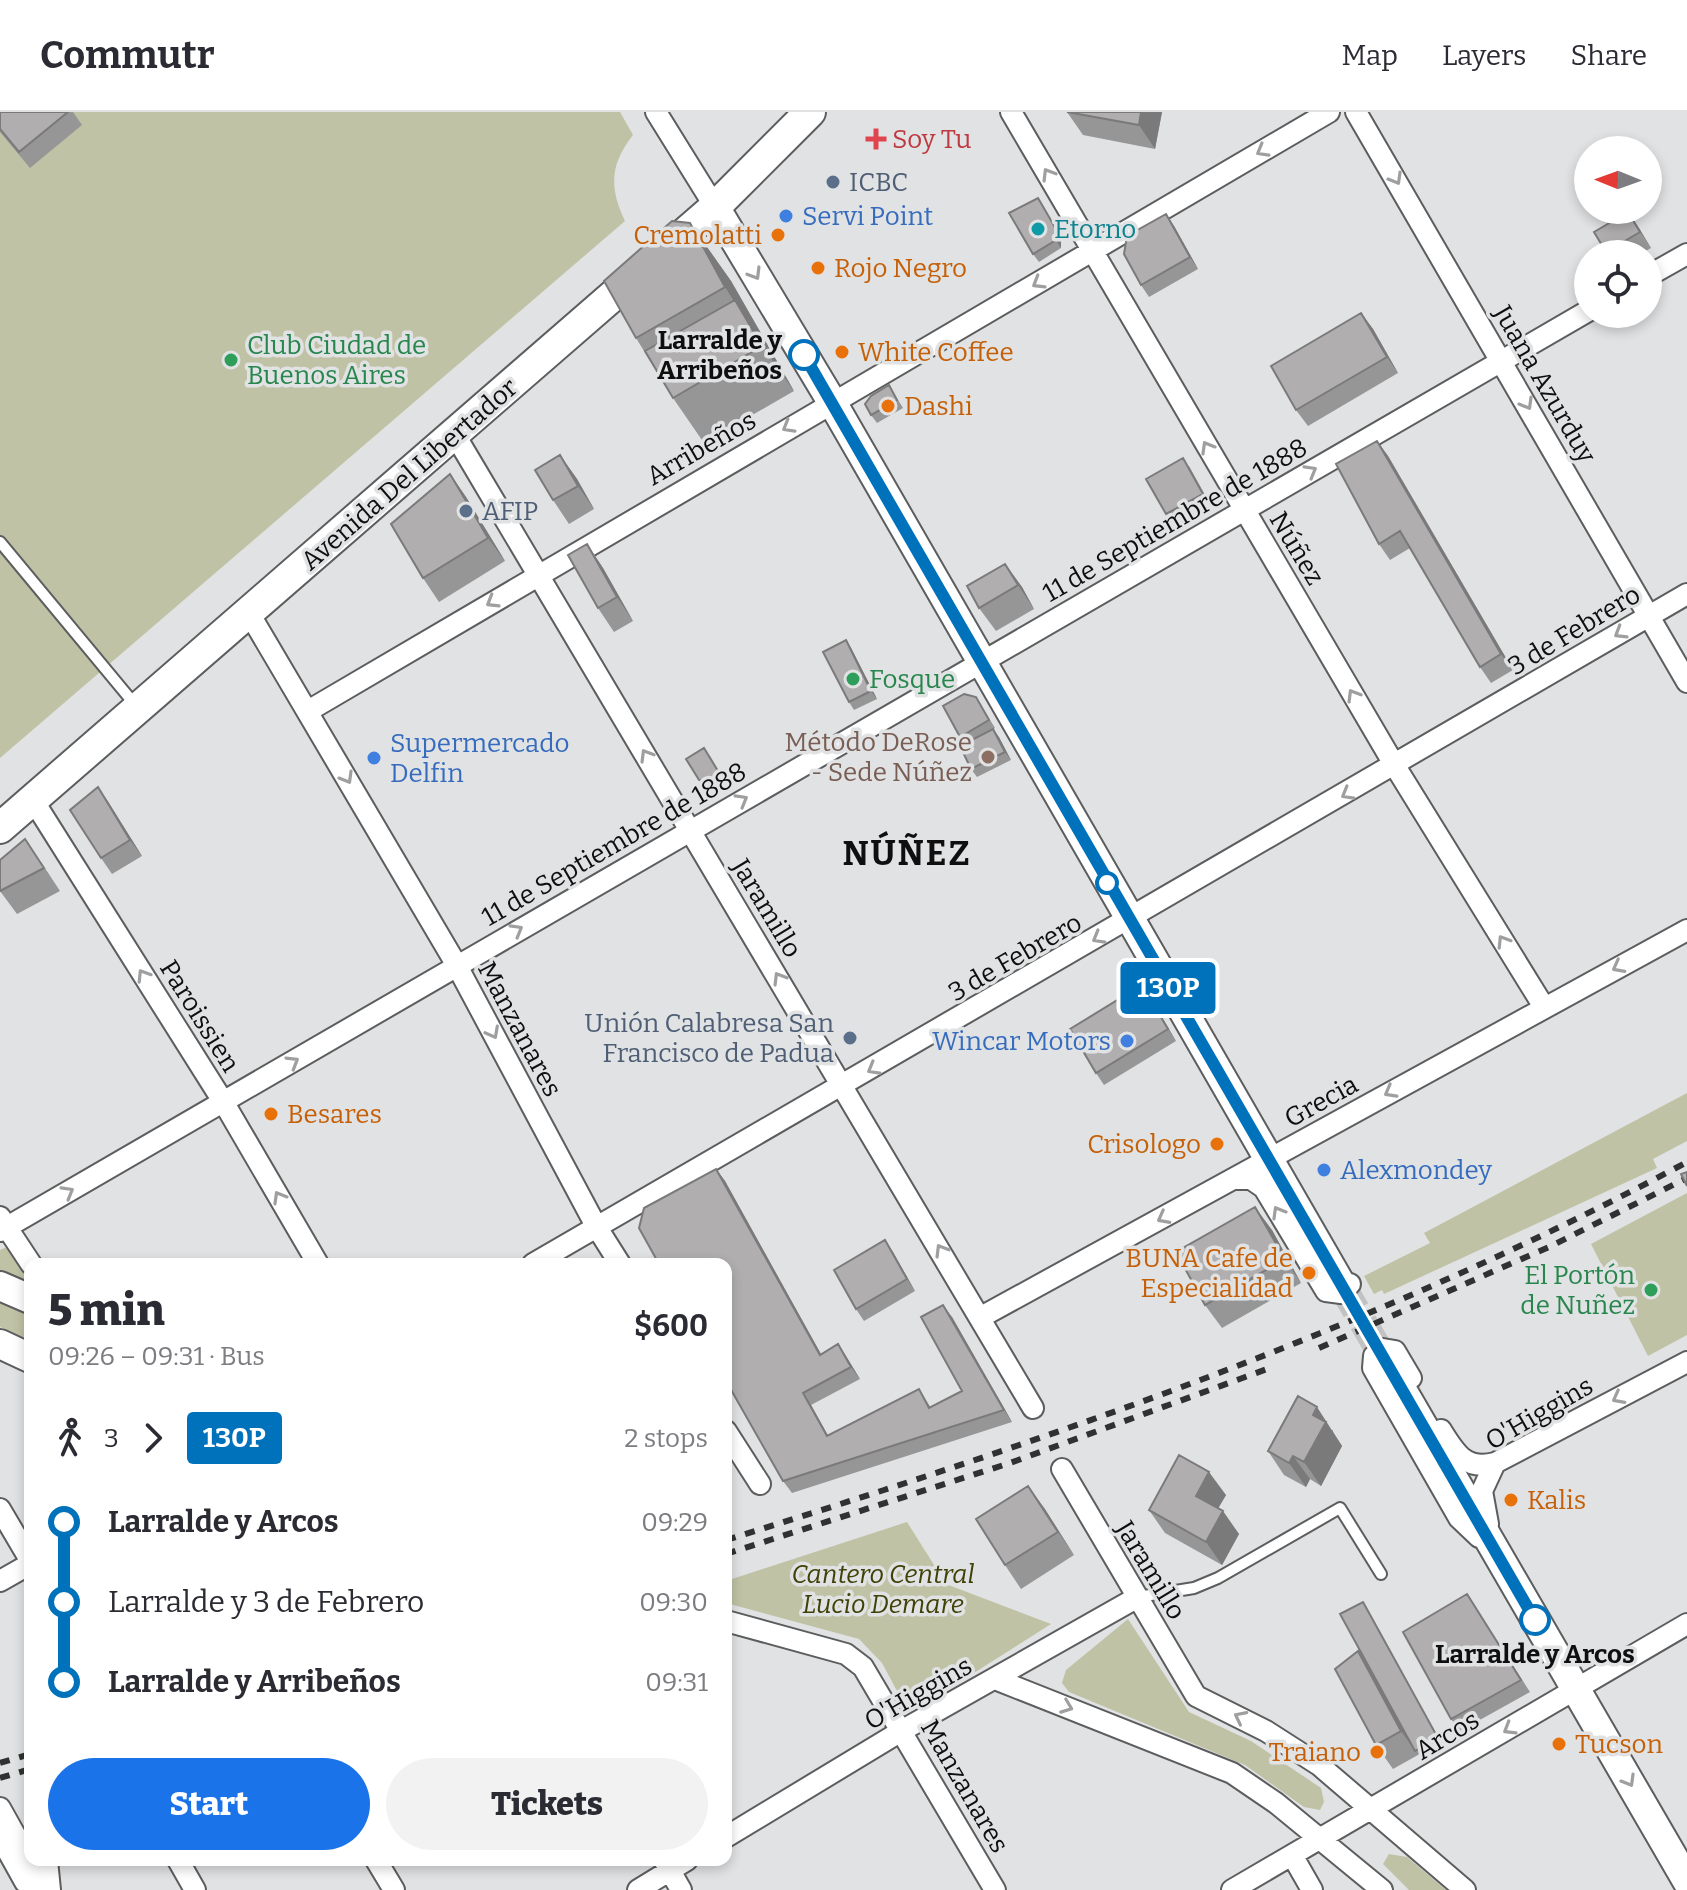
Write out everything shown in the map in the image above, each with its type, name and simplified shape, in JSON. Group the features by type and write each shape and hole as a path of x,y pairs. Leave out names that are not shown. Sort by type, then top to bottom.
{"main road":[{"name":"Avenida Del Libertador","path":"0,828 715,207 810,112"}],"street":[{"path":"656,112 832,402 1342,1286"},
{"name":"Núñez","path":"1011,112 1395,766 1544,1007"},
{"name":"Arribeños","path":"308,711 1329,112"},
{"name":"Juana Azurduy","path":"1356,112 1687,682"},
{"path":"1662,268 1687,254"},
{"name":"11 de Septiembre de 1888","path":"2,1225 224,1103 456,964 1574,319"},
{"name":"Jaramillo","path":"455,435 1033,1408"},
{"name":"3 de Febrero","path":"543,1258 1687,594"},
{"name":"Manzanares","path":"249,613 456,964 596,1226 616,1258"},
{"name":"Paroissien","path":"33,800 224,1103 314,1258"},
{"name":"Grecia","path":"981,1317 1687,930"},
{"path":"1235,1179 1251,1179 1262,1185 1322,1288 1333,1294 1343,1292 1350,1284 1350,1273 1301,1189 1268,1160"},
{"path":"2,1225 27,1258"},
{"path":"0,1286 24,1296"},
{"path":"0,1344 24,1355"},
{"path":"1495,1463 1474,1466 1461,1458 1397,1353 1388,1349 1377,1352 1373,1368 1459,1518 1495,1551"},
{"path":"1386,1362 1687,1881"},
{"name":"O'Higgins","path":"1495,1551 1482,1491 1495,1463 1687,1362"},
{"path":"732,1440 760,1484"},
{"name":"Jaramillo","path":"1062,1469 1196,1696 1266,1731 1319,1765 1373,1809"},
{"path":"0,1509 24,1551"},
{"path":"0,1581 24,1566"},
{"name":"O'Higgins","path":"732,1833 903,1730 1138,1597"},
{"name":"Manzanares","path":"732,1623 846,1654 863,1667 995,1890"},
{"name":"Arcos","path":"1232,1890 1687,1624"},
{"path":"995,1679 1232,1773 1321,1839 1382,1890"},
{"path":"0,1808 24,1849"},
{"path":"1373,1809 1465,1890"},
{"path":"0,1837 25,1882 38,1890"},
{"path":"1292,1855 1312,1890"},
{"path":"34,1866 48,1890"},
{"path":"47,1866 48,1890"},
{"path":"181,1866 195,1890"},
{"path":"380,1866 394,1890"},
{"path":"638,1890 670,1866"},
{"path":"675,1866 681,1890"}],"lane":[{"path":"0,542 138,709"},
{"path":"1138,1597 1194,1588 1218,1578 1340,1508 1381,1574"}],"green space":[{"name":"Club Ciudad de Buenos Aires","path":"0,112 620,112 633,135 620,156 614,176 616,198 625,221 0,758"},
{"path":"1687,1093 1687,1141 1653,1159 1657,1168 1384,1294 1382,1290 1374,1294 1364,1276 1430,1243 1424,1233"},
{"name":"El Portón de Nuñez","path":"1687,1193 1687,1335 1648,1356 1591,1244"},
{"path":"7,1247 24,1272 24,1283 0,1273 0,1250"},
{"path":"0,1303 24,1313 24,1337 0,1327"},
{"name":"Cantero Central Lucio Demare","path":"907,1522 946,1584 1051,1624 920,1707 904,1704 882,1663 859,1639 732,1605 732,1579"},
{"path":"1128,1619 1189,1712 1251,1741 1321,1788 1324,1802 1320,1810 1304,1807 1245,1765 1069,1692 1062,1683 1066,1670"},
{"path":"1389,1854 1407,1857 1446,1890 1409,1890 1383,1864"}],"building":[{"path":"0,112 68,112 19,152 0,129"},
{"path":"1067,112 1141,112 1139,125"},
{"name":"Etorno","path":"1038,198 1056,229 1056,240 1033,254 1009,213"},
{"path":"1166,214 1190,257 1141,285 1124,254 1127,236"},
{"path":"672,221 690,223 725,287 636,338 604,281"},
{"path":"1608,224 1635,224 1640,232 1626,240 1599,240 1594,232"},
{"path":"735,300 762,346 673,398 645,351"},
{"path":"1361,313 1387,357 1296,410 1271,366"},
{"path":"889,385 897,400 871,415 865,404 871,396"},
{"path":"1377,441 1501,654 1480,667 1400,531 1379,544 1336,464"},
{"path":"560,455 578,486 553,500 535,470"},
{"path":"1183,458 1203,494 1166,514 1146,479"},
{"path":"450,474 488,538 423,578 391,524"},
{"path":"587,544 617,597 598,608 568,555"},
{"path":"1005,564 1018,585 979,608 967,586"},
{"name":"Fosque","path":"846,640 871,691 849,702 823,652"},
{"path":"964,694 976,697 989,720 960,737 943,706"},
{"path":"993,729 1005,752 971,769 960,746"},
{"path":"704,748 721,776 709,783 699,780 686,759"},
{"path":"98,787 130,840 101,858 70,810"},
{"path":"25,839 44,868 0,891 0,860"},
{"name":"Wincar Motors","path":"1142,985 1168,1029 1096,1073 1070,1029"},
{"path":"716,1169 820,1355 838,1344 851,1367 803,1393 827,1436 919,1389 929,1408 962,1391 921,1317 943,1305 1004,1410 783,1481 732,1392 732,1258 656,1258 639,1228 644,1208"},
{"path":"1687,1172 1687,1186 1681,1174"},
{"path":"1255,1207 1285,1259 1205,1305 1176,1252"},
{"path":"885,1240 907,1279 856,1309 834,1270"},
{"path":"1298,1396 1317,1407 1313,1415 1326,1422 1304,1462 1293,1456 1289,1463 1268,1451"},
{"path":"1179,1455 1209,1472 1196,1496 1223,1511 1206,1542 1149,1510"},
{"path":"1028,1486 1058,1532 1005,1565 976,1519"},
{"path":"1467,1594 1521,1680 1451,1719 1403,1632"},
{"path":"1363,1602 1438,1738 1415,1751 1340,1614"},
{"path":"1358,1651 1401,1731 1376,1745 1335,1669"}],"tunnel":[{"path":"1342,1286 1386,1362"}],"railway":[{"path":"732,1538 1094,1419 1336,1327 1572,1221 1687,1162"},
{"path":"1319,1348 1549,1247 1687,1178"},
{"path":"732,1552 1010,1463 1267,1369"},
{"path":"0,1763 24,1756"},
{"path":"0,1778 24,1771"}],"bus line":[{"name":"130P","path":"804,355 1535,1620"}],"place":[{"name":"Soy Tu","path":"876,139"},
{"name":"ICBC","path":"833,182"},
{"name":"Servi Point","path":"786,216"},
{"name":"Etorno","path":"1038,229"},
{"name":"Cremolatti","path":"778,235"},
{"name":"Rojo Negro","path":"818,268"},
{"name":"White Coffee","path":"842,352"},
{"name":"Larralde y Arribeños","path":"804,355"},
{"name":"Club Ciudad de Buenos Aires","path":"231,360"},
{"name":"Dashi","path":"888,406"},
{"name":"AFIP","path":"466,511"},
{"name":"Fosque","path":"853,679"},
{"name":"Método DeRose - Sede Núñez","path":"988,757"},
{"name":"Supermercado Delfin","path":"374,758"},
{"name":"Unión Calabresa San Francisco de Padua","path":"850,1038"},
{"name":"Wincar Motors","path":"1127,1041"},
{"name":"Besares","path":"271,1114"},
{"name":"Crisologo","path":"1217,1144"},
{"name":"Alexmondey","path":"1324,1170"},
{"name":"BUNA Cafe de Especialidad","path":"1309,1273"},
{"name":"El Portón de Nuñez","path":"1651,1290"},
{"name":"Kalis","path":"1511,1500"},
{"name":"Larralde y Arcos","path":"1535,1620"},
{"name":"Tucson","path":"1559,1744"},
{"name":"Traiano","path":"1377,1752"}],"district":[{"name":"NÚÑEZ","path":"907,853"}]}
